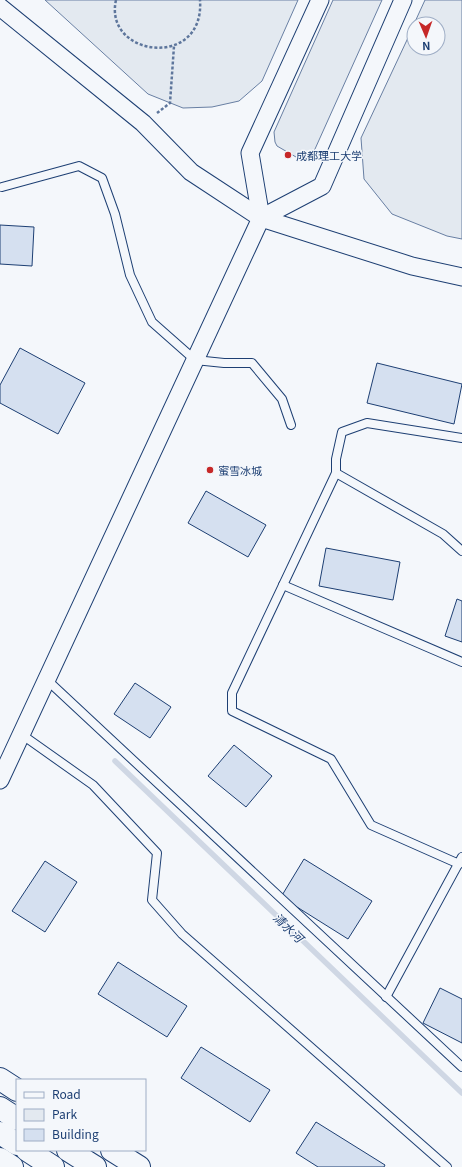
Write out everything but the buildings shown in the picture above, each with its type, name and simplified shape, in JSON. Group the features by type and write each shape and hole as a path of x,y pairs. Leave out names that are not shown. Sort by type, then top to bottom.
{"main road":[{"path":"0,1079 16,1089"},
{"path":"0,1108 10,1133"},
{"path":"29,1151 53,1167"},
{"path":"70,1151 95,1167"},
{"path":"114,1151 139,1167"},
{"path":"0,1159 12,1167"}],"street":[{"path":"0,780 261,218 250,153 320,0"},
{"path":"261,218 322,186 403,0"},
{"path":"0,6 143,123 192,172 261,218 412,266 462,277"}],"lane":[{"path":"2,187 79,166 102,178 115,214 130,275 152,322 194,360 224,363 252,363 265,376 282,399 291,425"},
{"path":"386,997 460,860 372,825 331,759 232,712 232,693 336,473 336,459 342,432 367,423 462,438"},
{"path":"336,473 443,534 462,551"},
{"path":"283,585 462,662"},
{"path":"46,679 462,1067"},
{"path":"21,734 93,785 157,854 152,900 182,934 447,1167"}],"path":[{"path":"116,0 116,18 122,31 133,41 146,47 160,49 174,46 186,38 194,28 199,15 200,0"},
{"path":"143,123 170,103 174,46"}],"green space":[{"path":"45,0 298,0 262,81 239,101 212,107 183,108 148,94"},
{"path":"333,0 382,0 315,149 308,156 296,157 277,146 274,132"},
{"path":"425,0 462,0 462,239 447,236 392,214 364,179 361,138 406,42 406,56 446,56 446,16 418,16"}],"waterway":[{"name":"清水河","path":"115,761 462,1093"}],"place":[{"name":"成都理工大学","path":"288,155"},
{"name":"蜜雪冰城","path":"210,470"}]}
